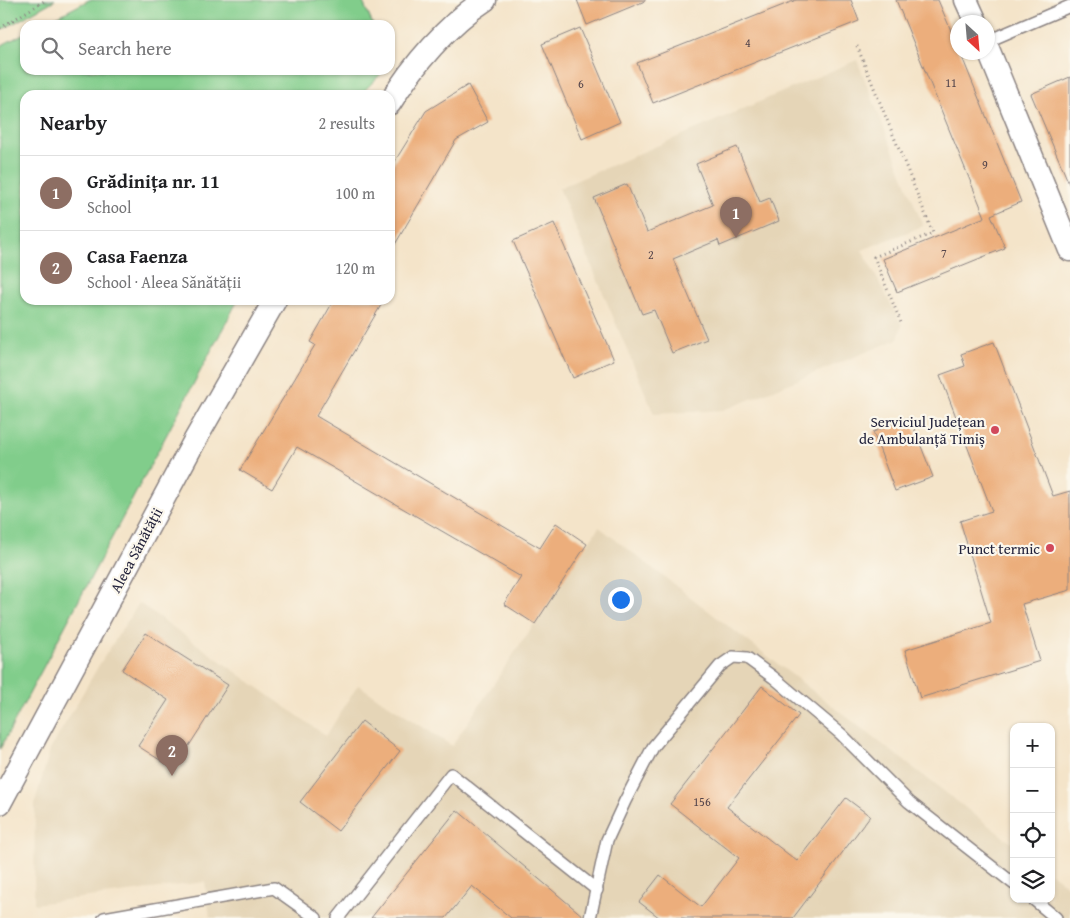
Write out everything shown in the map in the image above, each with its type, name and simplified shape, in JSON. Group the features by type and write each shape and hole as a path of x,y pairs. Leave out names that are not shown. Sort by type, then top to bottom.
{"street":[{"path":"395,95 402,84 452,26 485,0"},
{"path":"966,0 973,15"},
{"path":"992,60 1070,250"},
{"name":"Aleea Sănătății","path":"0,803 195,440 273,305"}],"lane":[{"path":"995,38 1070,6"},
{"path":"590,918 607,840 653,748 720,666 733,658 747,658 773,677 841,734 909,802 1010,881"},
{"path":"338,918 451,774 597,890"},
{"path":"104,918 274,888 316,918"},
{"path":"1038,903 1056,918"}],"path":[{"path":"0,28 46,0"},
{"path":"857,46 933,232 874,256 902,325"}],"shaded area":[{"path":"857,60 923,226 862,250 902,325 898,339 724,410 654,414 559,188"},
{"path":"599,527 1010,842 1010,903 1055,903 1055,876 1070,888 1070,918 210,918 205,882 34,904 35,802 50,750 99,665 139,603 326,736 358,685 452,746"}],"green space":[{"path":"0,0 55,0 0,31"},
{"path":"89,0 362,0 371,20 51,20"},
{"path":"20,36 20,75 380,75 365,90 20,90 20,305 235,305 0,749 0,46"}],"building":[{"path":"577,0 645,0 645,1 587,25"},
{"path":"796,0 851,0 859,21 653,103 637,63"},
{"path":"896,0 938,0 950,28 950,60 963,60 1021,202 991,215 1005,248 897,292 883,259 985,217"},
{"path":"580,28 620,122 582,139 542,44"},
{"path":"1070,77 1070,186 1031,94"},
{"path":"468,85 488,122 456,140 395,244 395,161 426,111"},
{"path":"737,147 760,202 770,198 779,221 720,246 718,240 673,259 707,339 672,353 654,310 642,314 594,198 627,184 647,232 713,205 696,164"},
{"path":"554,223 614,360 573,378 513,241"},
{"path":"331,305 381,305 316,416 540,548 556,523 587,544 535,624 504,604 521,577 297,447 272,489 240,470 315,345 310,342"},
{"path":"994,342 1053,496 1070,491 1070,590 1022,604 1040,661 920,698 905,650 991,623 960,521 992,511 940,375 965,366 961,354"},
{"path":"910,418 933,477 895,491 873,432"},
{"path":"146,633 228,685 174,769 138,746 168,700 122,670"},
{"path":"762,686 799,715 727,807 797,861 846,798 870,816 793,918 660,918 639,902 660,875 701,907 739,858 670,804"},
{"path":"362,721 400,751 338,831 300,802"},
{"path":"457,810 583,916 583,918 511,918 472,886 446,918 371,918"}],"place":[{"name":"Grădinița nr. 11","path":"736,238"},
{"name":"Serviciul Județean de Ambulanță Timiș","path":"995,430"},
{"name":"Punct termic","path":"1050,548"},
{"name":"Casa Faenza","path":"172,776"}]}
